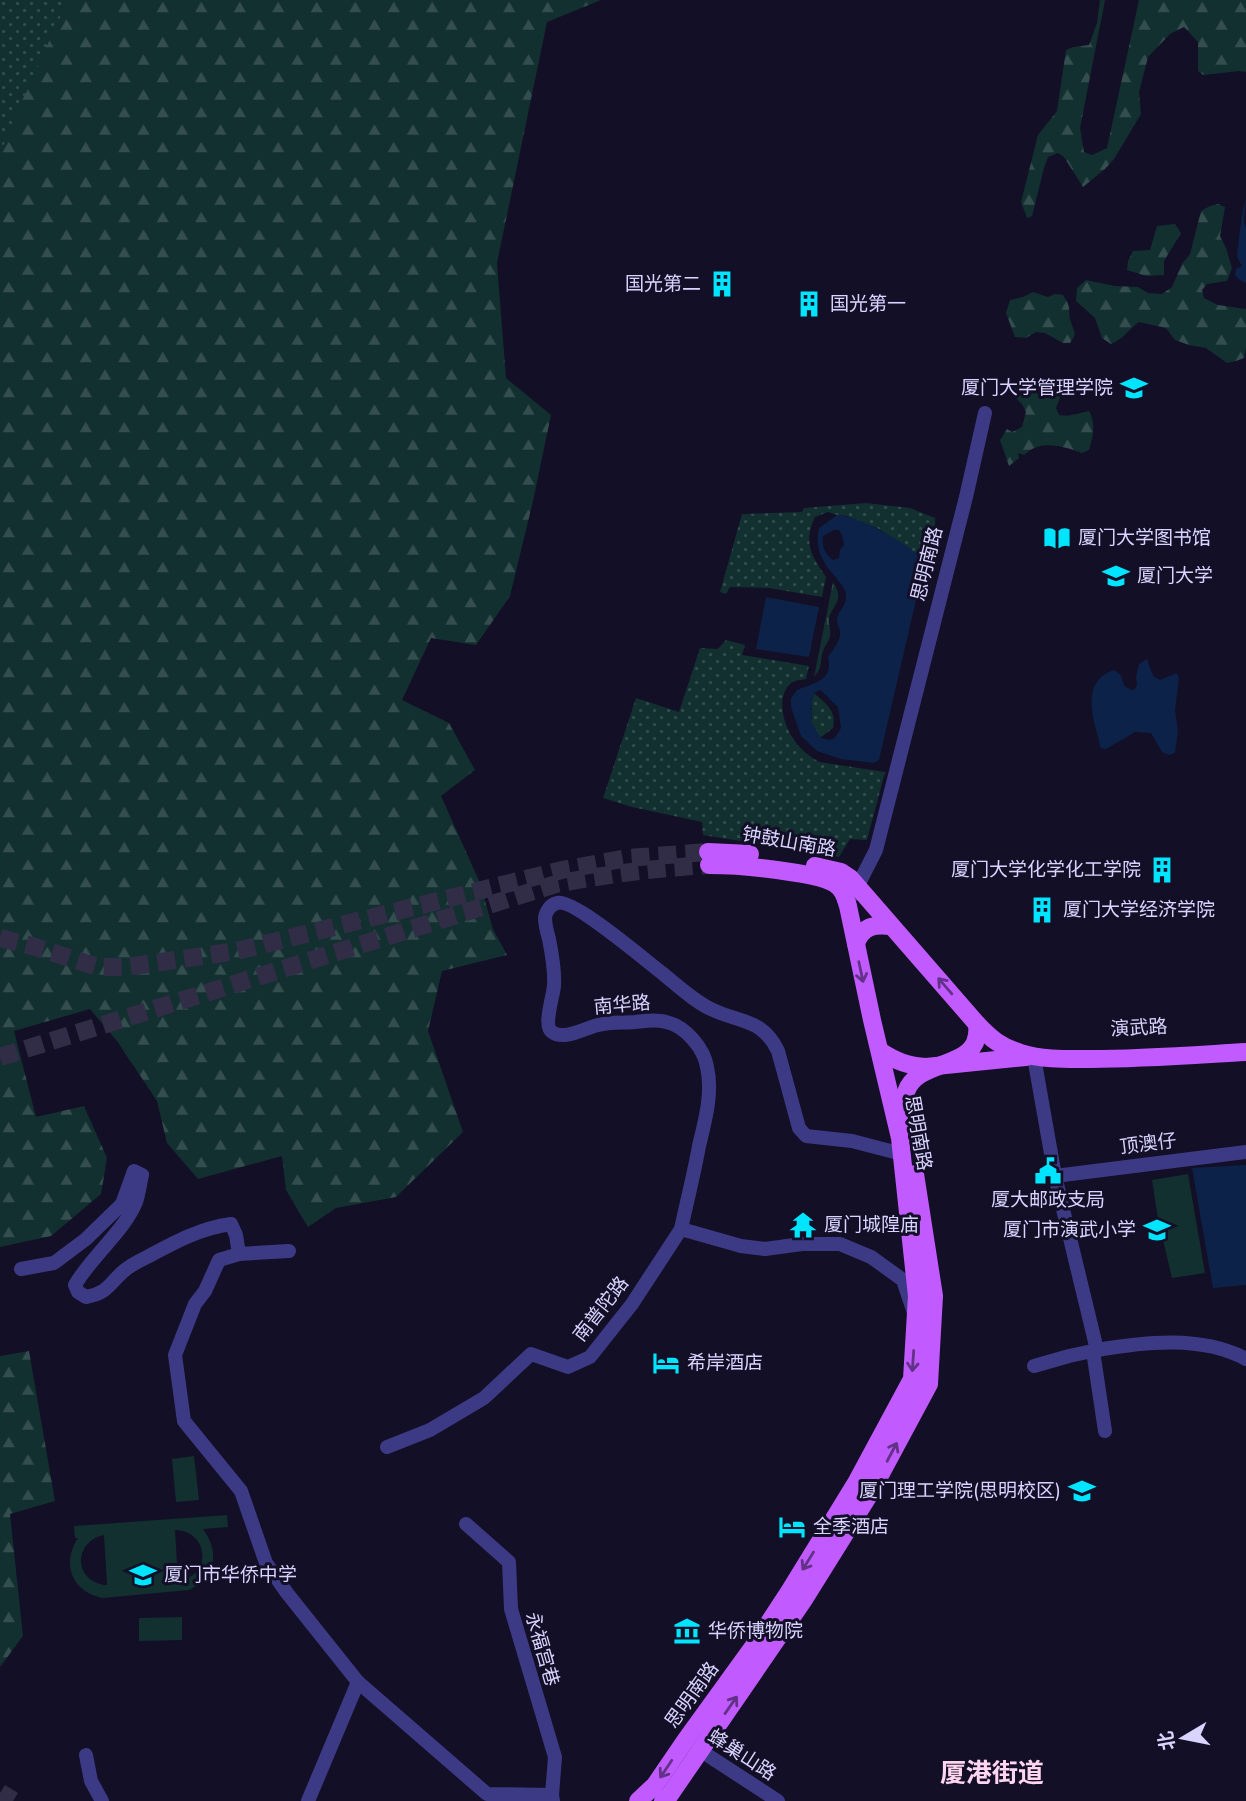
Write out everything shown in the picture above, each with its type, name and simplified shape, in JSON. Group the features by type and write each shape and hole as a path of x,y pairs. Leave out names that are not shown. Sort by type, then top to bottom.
{"main road":[{"name":"钟鼓山南路","path":"848,905 844,892 834,883 820,877 708,859 746,854 799,863 841,872 858,886"},
{"path":"858,886 993,1040 1034,1057"},
{"name":"思明南路","path":"663,1801 669,1796 692,1745 856,1483 912,1379 917,1296 901,1138 848,905"},
{"path":"856,943 860,934 868,927 891,926"},
{"name":"思明南路","path":"638,1801 692,1745 803,1601 871,1492 929,1384 934,1296 905,1100 912,1080 968,1052 976,1042 977,1024"},
{"name":"演武路","path":"880,1051 907,1065 926,1067 1246,1042"},
{"name":"演武路","path":"1034,1057 1127,1059 1246,1052"}],"street":[{"name":"思明南路","path":"848,905 876,850 985,413"},
{"name":"南华路","path":"681,1229 707,1111 707,1066 693,1041 683,1030 668,1022 655,1020 603,1024 569,1035 553,1033 548,1028 554,984 545,921 547,910 555,903 570,905 599,924 712,1010 759,1026 773,1040 778,1051 799,1128 806,1136 852,1142 902,1154"},
{"path":"1034,1057 1055,1176 1095,1351 1105,1431"},
{"name":"顶澳仔","path":"1055,1176 1246,1152"},
{"path":"21,1269 54,1263 86,1239 122,1204 134,1171 142,1175 135,1203 119,1228 80,1275 75,1285 78,1292 86,1297 97,1296 111,1286 126,1269 192,1233 219,1225 231,1224 239,1254"},
{"path":"681,1229 741,1246 765,1249 802,1244 840,1244 871,1257 903,1280 916,1317"},
{"name":"南普陀路","path":"387,1447 430,1430 484,1398 531,1353 568,1367 590,1357 632,1304 681,1229"},
{"path":"289,1251 239,1254 219,1260 205,1291 195,1304 175,1355 184,1421 241,1491 265,1563 358,1682 487,1794 553,1798"},
{"path":"1034,1366 1069,1356 1135,1344 1188,1344 1230,1350 1246,1359"},
{"name":"永福宫巷","path":"466,1524 509,1562 511,1609 555,1757 553,1798"},
{"path":"308,1801 358,1682"},
{"name":"蜂巢山路","path":"692,1745 778,1801"},
{"path":"86,1755 91,1781 102,1801"}],"green space":[{"path":"0,0 601,0 547,22 497,263 506,378 551,415 510,596 476,645 431,638 402,700 449,723 475,770 441,796 480,883 493,929 507,955 442,971 428,1031 463,1132 396,1197 336,1208 308,1227 286,1190 282,1156 198,1179 167,1143 157,1101 117,1041 90,1009 14,1031 36,1117 84,1106 107,1158 101,1194 51,1236 0,1247"},
{"path":"0,0 68,0 0,154"},
{"path":"1100,0 1105,0 1080,128 1084,152 1092,155 1107,148 1139,0 1246,0 1246,72 1203,75 1198,71 1198,42 1184,27 1170,34 1148,57 1139,92 1141,114 1114,159 1083,187 1064,157 1058,153 1048,157 1032,216 1027,218 1021,202 1038,135 1057,111 1066,50 1089,45 1097,23"},
{"path":"1218,204 1225,207 1220,236 1232,268 1227,281 1207,284 1202,290 1204,298 1218,305 1246,309 1244,358 1227,363 1206,348 1175,340 1166,328 1139,322 1111,344 1102,338 1095,318 1076,301 1077,288 1086,280 1138,287 1148,293 1162,294 1172,287 1182,264 1190,254 1201,211"},
{"path":"1175,224 1181,233 1164,261 1164,275 1146,276 1127,270 1133,251 1150,250 1157,226"},
{"path":"1033,292 1048,297 1063,295 1075,332 1070,343 1063,343 1045,333 1036,332 1026,338 1015,337 1006,313 1010,300"},
{"path":"1011,381 1032,389 1041,399 1061,395 1056,408 1059,415 1089,411 1093,435 1089,450 1082,453 1060,446 1044,445 1024,455 1018,453 1019,458 1009,466 1000,440 1007,429 1012,432 1022,427 1026,412 1008,390 1007,383"},
{"path":"866,503 910,508 935,518 937,554 919,556 879,529 828,512 815,517 809,542 816,562 826,577 822,597 769,588 730,587 726,594 720,592 742,514 802,512 804,508"},
{"path":"833,582 838,598 829,619 829,638 819,670 814,677"},
{"path":"726,640 745,645 742,655 809,666 806,679 793,682 786,689 782,705 789,731 807,754 819,762 885,772 867,840 850,839 839,857 703,835 702,822 603,798 636,698 679,712 700,648 718,649"},
{"path":"814,693 830,708 834,722 833,728 820,738 811,722"},
{"path":"1188,1174 1205,1273 1172,1278 1152,1180"},
{"path":"29,1351 55,1501 10,1514 23,1636 0,1667 0,1356"},
{"path":"194,1456 199,1500 176,1502 172,1459"},
{"path":"227,1515 228,1527 203,1529 213,1555 210,1571 198,1585 189,1590 103,1598 84,1590 72,1576 70,1558 78,1538 75,1538 74,1526","holes":["175,1530 187,1532 195,1538 202,1555 197,1572 189,1578 178,1580","104,1535 107,1585 88,1577 81,1562 86,1545"]},
{"path":"182,1617 182,1640 139,1641 139,1618"}],"water":[{"path":"1246,198 1246,283 1235,275 1236,269 1242,266 1237,254"},
{"path":"837,515 846,516 901,542 917,554 922,563 923,570 879,760 874,763 841,759 817,751 801,736 791,707 791,698 797,690 821,680 828,671 828,657 840,635 837,618 846,600 844,588 824,563 818,541 819,528","holes":["839,530 844,545 839,558 833,560 823,547 823,536","820,690 838,707 841,728 835,738 829,740 821,738 811,722 814,693"]},
{"path":"766,597 819,607 809,657 756,649"},
{"path":"1147,659 1153,676 1160,680 1177,673 1179,679 1175,710 1178,731 1175,753 1169,755 1162,752 1151,733 1135,732 1106,749 1101,748 1092,704 1092,693 1096,684 1114,670 1121,675 1126,687 1134,690 1139,664"},
{"path":"1246,1165 1246,1285 1213,1288 1192,1168"}],"tunnel":[{"path":"0,938 98,967 126,967 237,951 562,870 628,858 708,852"},
{"path":"0,1057 556,884 632,872 709,865"},
{"path":"0,1793 13,1801"}],"place":[{"name":"国光第二","path":"722,284"},
{"name":"国光第一","path":"809,304"},
{"name":"厦门大学管理学院","path":"1134,388"},
{"name":"厦门大学图书馆","path":"1057,538"},
{"name":"厦门大学","path":"1116,576"},
{"name":"厦门大学化学化工学院","path":"1162,870"},
{"name":"厦门大学经济学院","path":"1042,910"},
{"name":"厦大邮政支局","path":"1048,1171"},
{"name":"厦门城隍庙","path":"803,1225"},
{"name":"厦门市演武小学","path":"1157,1230"},
{"name":"希岸酒店","path":"666,1363"},
{"name":"厦门理工学院(思明校区)","path":"1082,1491"},
{"name":"全季酒店","path":"792,1527"},
{"name":"厦门市华侨中学","path":"143,1575"},
{"name":"华侨博物院","path":"687,1631"}],"district":[{"name":"厦港街道","path":"992,1773"}]}
